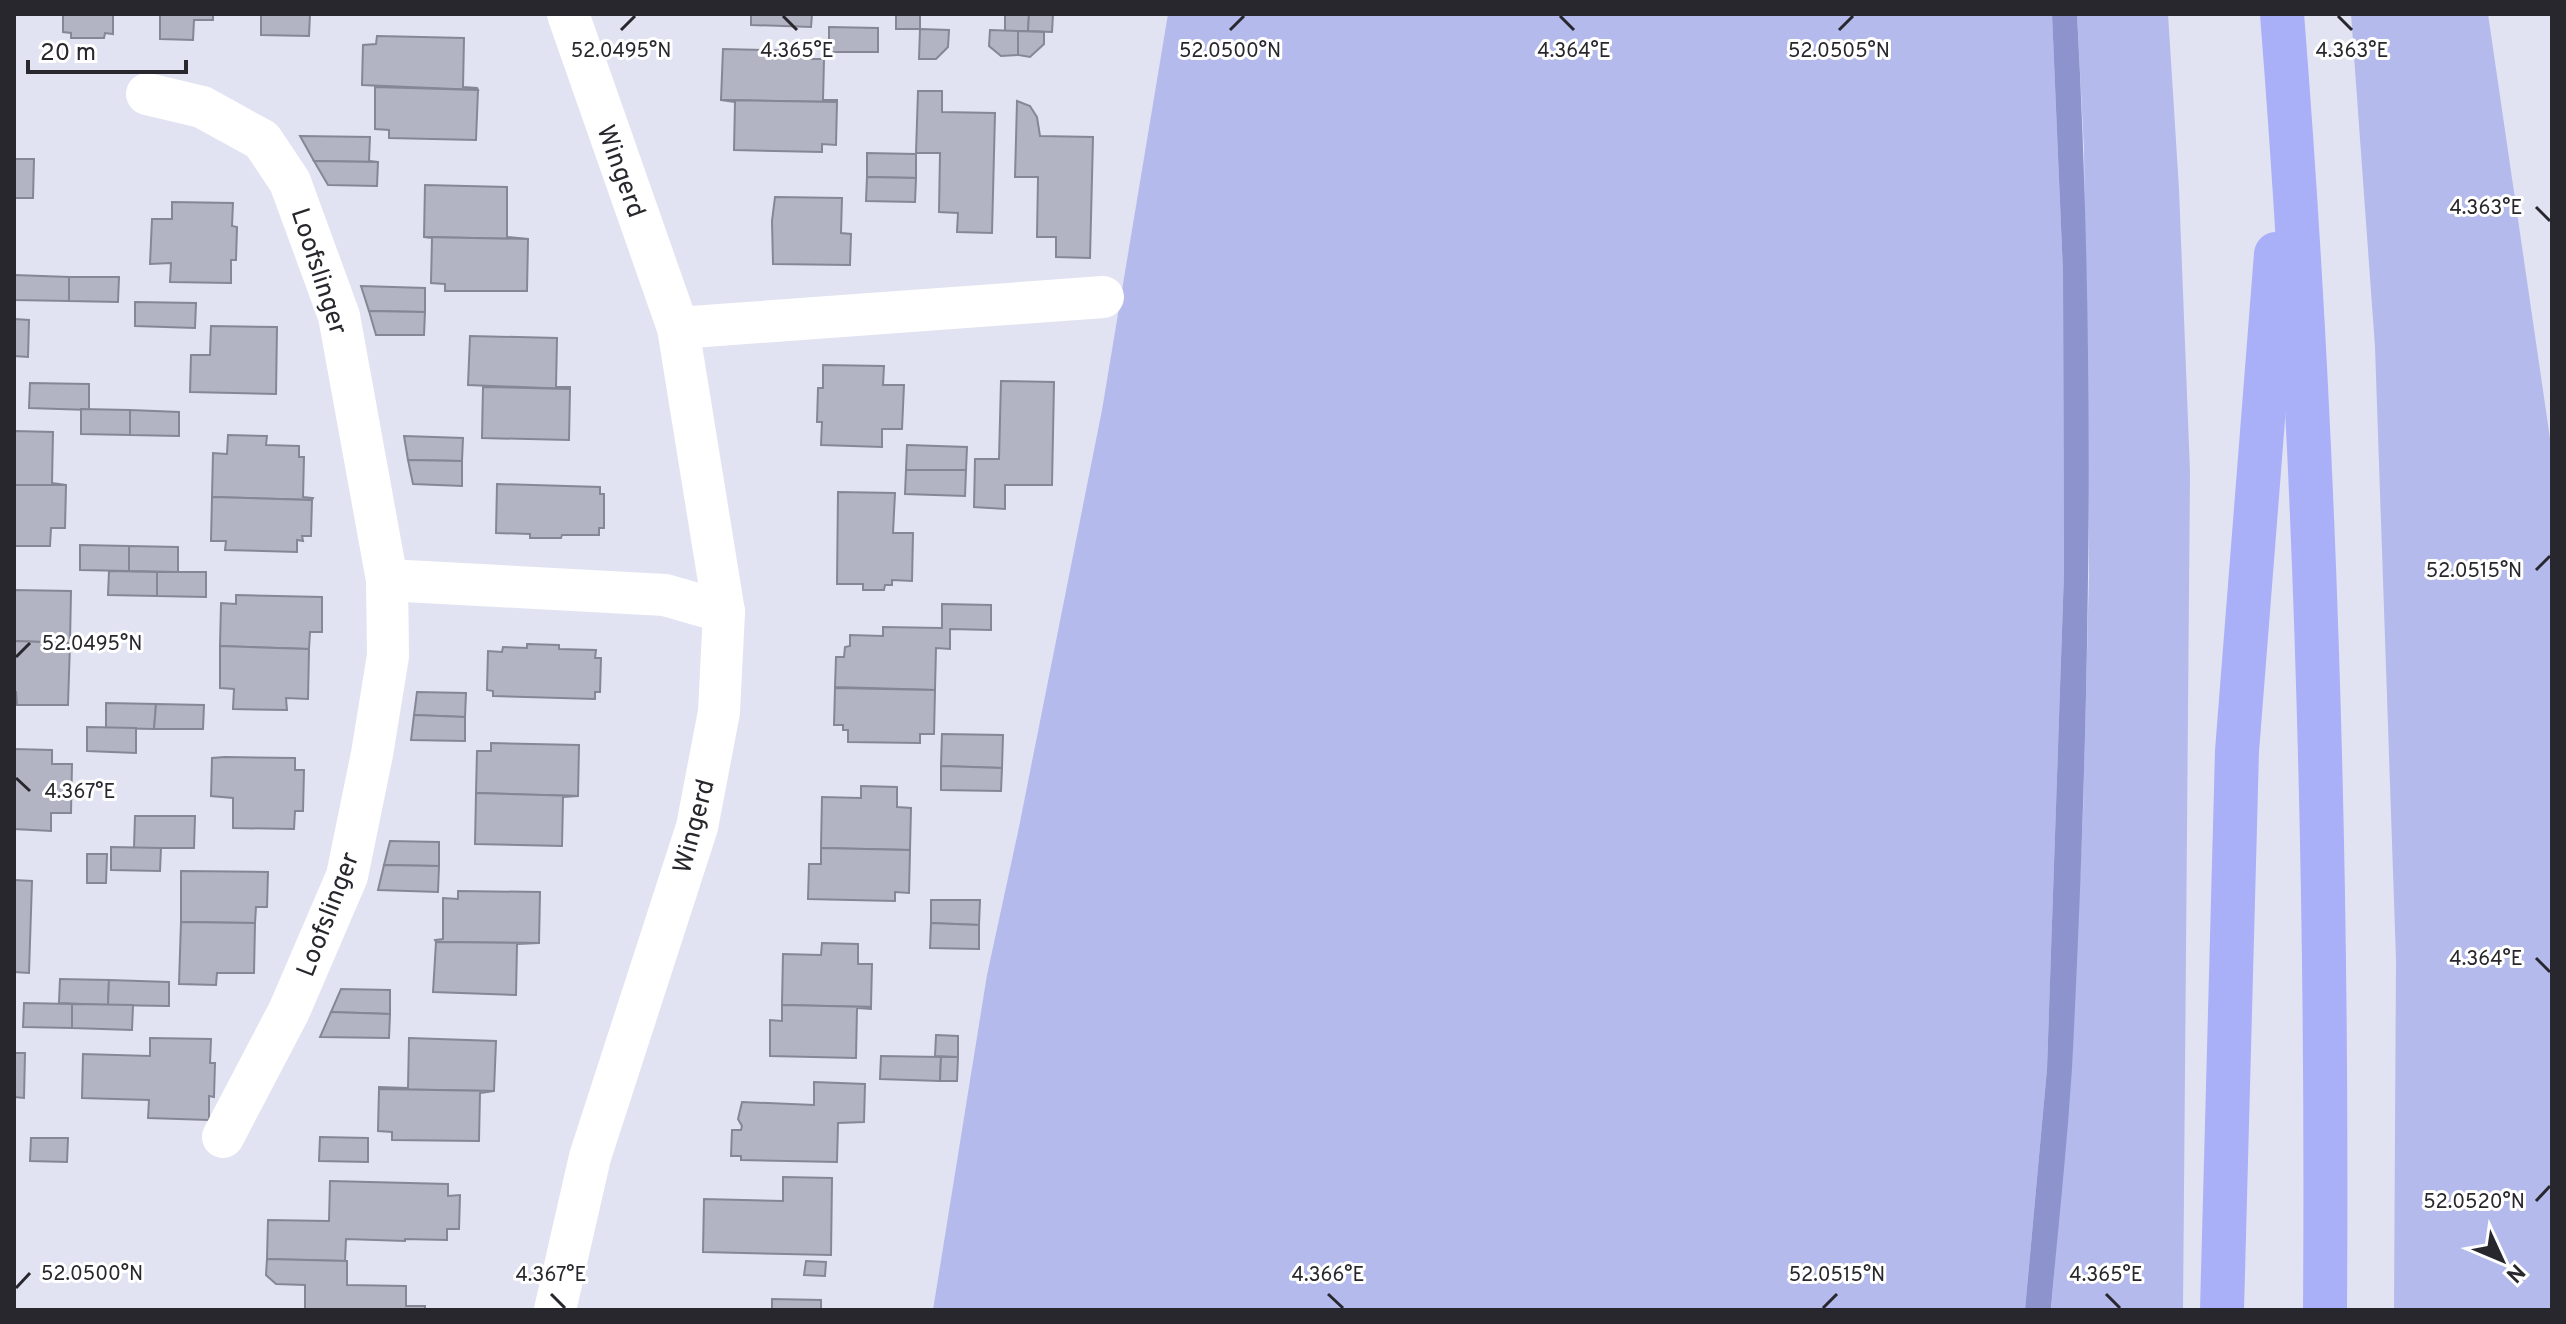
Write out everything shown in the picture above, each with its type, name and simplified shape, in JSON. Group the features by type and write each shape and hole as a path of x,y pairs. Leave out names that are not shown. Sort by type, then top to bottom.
{"highway":[{"path":"2282,14 2310,451 2320,737 2325,1310"},
{"path":"2222,1310 2237,751 2288,91"}],"street":[{"name":"Wingerd","path":"555,1310 590,1157 697,827 719,712 724,612 678,328 568,14"},
{"name":"Loofslinger","path":"147,94 202,107 262,140 290,182 339,316 387,580 388,656 347,876 289,1011 223,1137"},
{"path":"678,328 1103,297"},
{"path":"387,580 665,595 724,612"}],"shaded area":[{"path":"1168,14 2052,14 2063,273 2064,572 2047,1069 2025,1310 933,1310 987,975 1102,410"},
{"path":"2052,14 2077,14 2087,277 2087,673 2072,1068 2051,1310 2025,1310 2047,1069 2064,572 2063,273"},
{"path":"2077,14 2168,14 2179,189 2190,472 2183,1310 2051,1310 2071,1071 2083,814 2089,574 2084,148"},
{"path":"2351,14 2488,14 2552,452 2552,1310 2394,1310 2396,959 2375,347"}],"building":[{"path":"63,14 113,14 113,34 105,33 104,38 71,38 71,33 63,32"},
{"path":"160,14 213,14 213,20 194,20 193,40 160,39"},
{"path":"261,14 310,14 309,36 261,35"},
{"path":"751,14 812,14 811,27 751,25"},
{"path":"896,14 920,14 920,29 896,29"},
{"path":"1005,14 1029,14 1028,31 1005,31"},
{"path":"1029,14 1053,14 1052,32 1028,31"},
{"path":"829,27 878,28 878,52 829,52"},
{"path":"920,29 949,30 948,47 936,59 919,59"},
{"path":"990,30 1018,31 1018,55 1001,56 989,46"},
{"path":"1018,31 1044,32 1044,44 1030,57 1018,55"},
{"path":"377,36 464,38 463,87 478,90 362,85 363,45 376,44"},
{"path":"723,49 810,51 810,59 824,59 823,100 837,102 721,100"},
{"path":"375,87 478,90 476,140 389,138 389,130 375,129"},
{"path":"918,91 942,91 942,112 995,113 992,233 957,232 958,213 939,212 940,153 916,153"},
{"path":"721,100 837,102 836,145 822,144 822,152 734,150 735,102"},
{"path":"1017,101 1030,106 1037,117 1040,136 1093,137 1090,258 1056,257 1056,237 1037,237 1038,177 1015,177"},
{"path":"300,136 370,137 369,161 378,162 314,161"},
{"path":"867,153 916,154 916,178 867,177"},
{"path":"14,159 34,159 33,198 14,198"},
{"path":"314,161 378,162 377,186 328,185"},
{"path":"867,177 916,178 915,202 866,201"},
{"path":"425,185 507,187 507,237 528,239 424,237"},
{"path":"775,197 842,198 841,233 851,234 850,265 773,264"},
{"path":"172,202 233,203 232,226 237,227 236,260 231,260 231,283 170,282 171,263 150,264 152,219 172,219"},
{"path":"424,237 528,239 527,291 445,291 445,284 431,283 432,238"},
{"path":"14,275 69,277 69,301 14,300"},
{"path":"69,277 119,277 118,302 69,301"},
{"path":"361,286 425,288 425,312 369,311"},
{"path":"135,302 196,303 195,328 135,326"},
{"path":"369,311 425,312 424,335 376,335"},
{"path":"14,319 29,320 28,357 14,356"},
{"path":"211,326 277,327 276,394 190,392 191,355 210,355"},
{"path":"470,336 557,338 556,387 570,389 468,385"},
{"path":"823,365 884,366 883,385 904,385 902,429 882,429 882,447 821,445 822,422 817,422 818,388 823,388"},
{"path":"1001,381 1054,382 1052,485 1005,485 1005,509 974,507 975,459 999,459"},
{"path":"30,383 89,384 89,410 29,408"},
{"path":"483,387 570,389 569,440 482,438"},
{"path":"81,409 130,410 130,435 81,434"},
{"path":"130,410 179,412 179,436 130,435"},
{"path":"14,431 53,432 52,483 66,485 14,485"},
{"path":"228,435 267,436 266,445 299,446 299,457 304,457 303,497 312,500 212,497 213,453 227,454"},
{"path":"404,436 463,438 462,461 408,460"},
{"path":"907,445 967,447 966,470 906,470"},
{"path":"408,460 462,461 462,486 413,484"},
{"path":"906,470 966,470 965,496 905,494"},
{"path":"497,484 600,487 600,494 604,494 604,528 599,528 599,535 562,535 561,538 496,533"},
{"path":"14,485 66,485 65,528 51,528 50,546 14,546"},
{"path":"838,492 895,493 893,533 913,533 912,581 892,580 892,585 885,585 884,590 863,590 863,584 837,584"},
{"path":"212,497 312,500 311,536 302,536 303,541 297,540 297,552 225,550 226,541 211,541"},
{"path":"80,545 129,546 129,571 80,570"},
{"path":"129,546 178,547 178,572 129,571"},
{"path":"109,571 157,572 157,596 108,595"},
{"path":"157,572 206,572 206,597 157,596"},
{"path":"14,590 71,591 70,643 14,641"},
{"path":"236,595 322,597 322,632 310,632 309,649 220,646 221,603 236,604"},
{"path":"942,604 991,605 991,630 950,629 950,649 936,648 935,690 835,687 836,657 844,657 845,647 850,646 850,635 883,636 883,627 942,628"},
{"path":"14,641 70,643 68,705 17,705"},
{"path":"527,644 596,650 595,658 601,658 600,692 595,692 595,699 493,696 493,691 487,690 488,651 502,652 503,647 527,648"},
{"path":"220,646 309,649 308,699 286,698 287,710 233,709 234,689 220,688"},
{"path":"835,688 935,690 934,734 920,734 920,743 848,742 848,730 843,730 843,725 834,725"},
{"path":"417,692 466,693 465,717 414,715"},
{"path":"106,703 156,704 154,729 106,728"},
{"path":"156,704 204,705 203,729 154,729"},
{"path":"414,715 465,717 465,741 411,740"},
{"path":"87,727 136,728 136,753 87,751"},
{"path":"942,734 1003,735 1002,768 941,766"},
{"path":"491,743 579,745 578,796 476,793 477,751 491,751"},
{"path":"14,749 52,750 52,764 72,764 71,813 51,813 51,831 14,829"},
{"path":"212,758 295,758 295,770 304,770 303,811 295,811 294,829 233,828 233,798 211,796"},
{"path":"941,766 1002,768 1001,791 941,790"},
{"path":"861,786 897,787 897,807 911,808 910,850 821,848 822,797 861,798"},
{"path":"476,793 578,796 563,797 562,846 475,844"},
{"path":"135,816 195,816 194,848 134,848"},
{"path":"390,841 439,842 439,866 384,865"},
{"path":"111,847 161,848 160,871 111,870"},
{"path":"821,848 910,850 909,893 895,892 895,901 808,899 809,864 821,864"},
{"path":"87,854 107,854 106,883 87,883"},
{"path":"384,865 439,866 438,892 378,890"},
{"path":"181,871 268,872 267,907 256,907 255,923 181,922"},
{"path":"14,880 32,881 29,973 14,972"},
{"path":"458,891 540,892 539,943 436,942 443,939 443,898 458,899"},
{"path":"931,900 980,900 979,925 931,923"},
{"path":"181,922 255,923 254,973 217,973 216,985 179,984"},
{"path":"931,923 979,925 979,949 930,948"},
{"path":"436,942 539,943 517,944 516,995 433,992"},
{"path":"822,943 858,944 858,964 872,964 871,1007 782,1005 783,954 821,955"},
{"path":"60,979 109,980 108,1005 59,1003"},
{"path":"109,980 169,982 169,1006 108,1005"},
{"path":"341,989 390,990 390,1014 331,1012"},
{"path":"24,1003 72,1004 72,1028 23,1027"},
{"path":"72,1004 133,1005 132,1030 72,1028"},
{"path":"782,1005 871,1007 857,1008 856,1058 770,1056 770,1020 782,1021"},
{"path":"331,1012 390,1014 389,1038 320,1037"},
{"path":"936,1035 958,1036 958,1057 935,1056"},
{"path":"150,1038 211,1039 210,1063 215,1063 214,1097 209,1096 209,1120 148,1118 149,1100 82,1098 83,1054 150,1056"},
{"path":"409,1038 496,1041 494,1091 379,1089 408,1088"},
{"path":"14,1053 25,1053 24,1098 14,1097"},
{"path":"881,1056 941,1057 940,1081 880,1079"},
{"path":"941,1057 958,1057 957,1081 940,1081"},
{"path":"814,1082 865,1084 864,1122 838,1123 837,1162 741,1160 741,1156 731,1156 732,1130 741,1130 742,1126 738,1119 742,1102 814,1105"},
{"path":"379,1089 494,1091 480,1093 479,1141 392,1140 392,1132 378,1131"},
{"path":"320,1137 368,1138 368,1162 319,1161"},
{"path":"31,1138 68,1138 67,1162 30,1161"},
{"path":"783,1177 832,1178 831,1255 703,1252 704,1199 783,1201"},
{"path":"330,1181 448,1184 448,1196 460,1195 459,1229 447,1229 447,1240 346,1239 345,1261 267,1259 268,1220 329,1221"},
{"path":"267,1259 347,1261 347,1285 406,1286 406,1306 425,1306 425,1310 305,1310 305,1285 276,1284 266,1275"},
{"path":"806,1261 826,1262 825,1276 804,1275"},
{"path":"772,1299 821,1300 821,1310 772,1310"}]}
